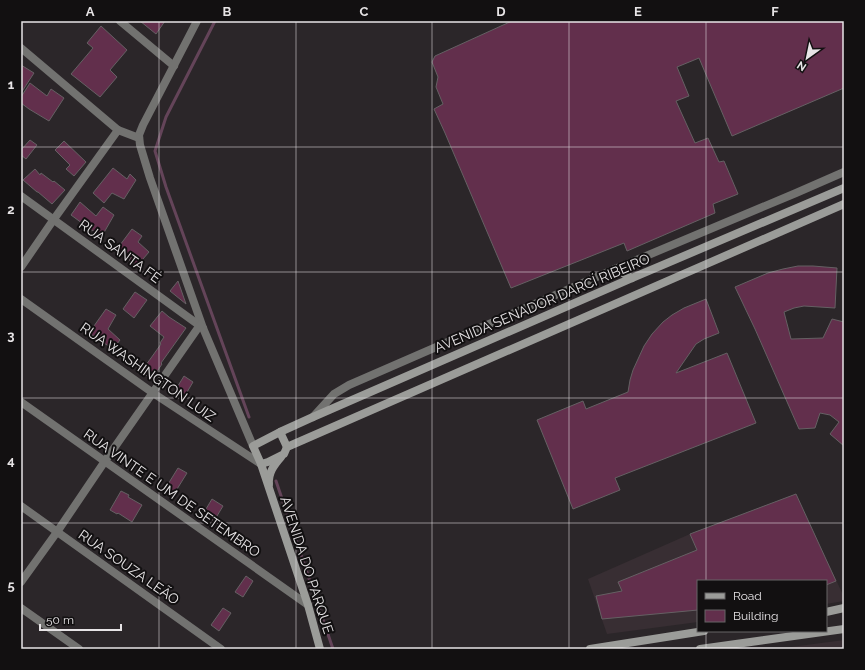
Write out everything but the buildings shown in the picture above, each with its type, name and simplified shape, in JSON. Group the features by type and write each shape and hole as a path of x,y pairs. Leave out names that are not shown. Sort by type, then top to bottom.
{"main road":[{"name":"AVENIDA SENADOR DARCÍ RIBEIRO","path":"253,446 313,417 632,278 844,188"},
{"path":"261,464 268,462 286,451 844,204"},
{"path":"615,269 632,278"},
{"path":"280,432 286,451"},
{"name":"AVENIDA DO PARQUE","path":"253,446 261,464 308,605 320,649"},
{"path":"269,488 268,478 271,470 286,451"},
{"path":"827,612 844,608"},
{"path":"827,631 844,629"},
{"path":"590,649 698,632"},
{"path":"700,649 822,632"}],"street":[{"path":"120,21 174,66"},
{"path":"197,21 143,125 139,138 143,158 202,327 253,446"},
{"path":"21,48 118,130 139,138"},
{"path":"21,267 118,130"},
{"path":"313,417 334,394 349,385 615,269 844,172"},
{"name":"RUA SANTA FÉ","path":"21,196 202,327"},
{"name":"RUA WASHINGTON LUIZ","path":"21,299 153,393 261,464"},
{"path":"21,582 153,393 202,327"},
{"name":"RUA VINTE E UM DE SETEMBRO","path":"21,402 308,605"},
{"name":"RUA SOUZA LEÃO","path":"21,506 221,649"},
{"path":"21,608 80,649"}],"shaded area":[{"path":"796,494 844,597 844,601 827,604 827,580 697,580 697,622 607,634 588,579 690,534"},
{"path":"844,640 844,649 776,649"}],"waterway":[{"path":"215,21 166,117 155,151 166,187 249,417"},
{"path":"276,481 333,649"}]}
